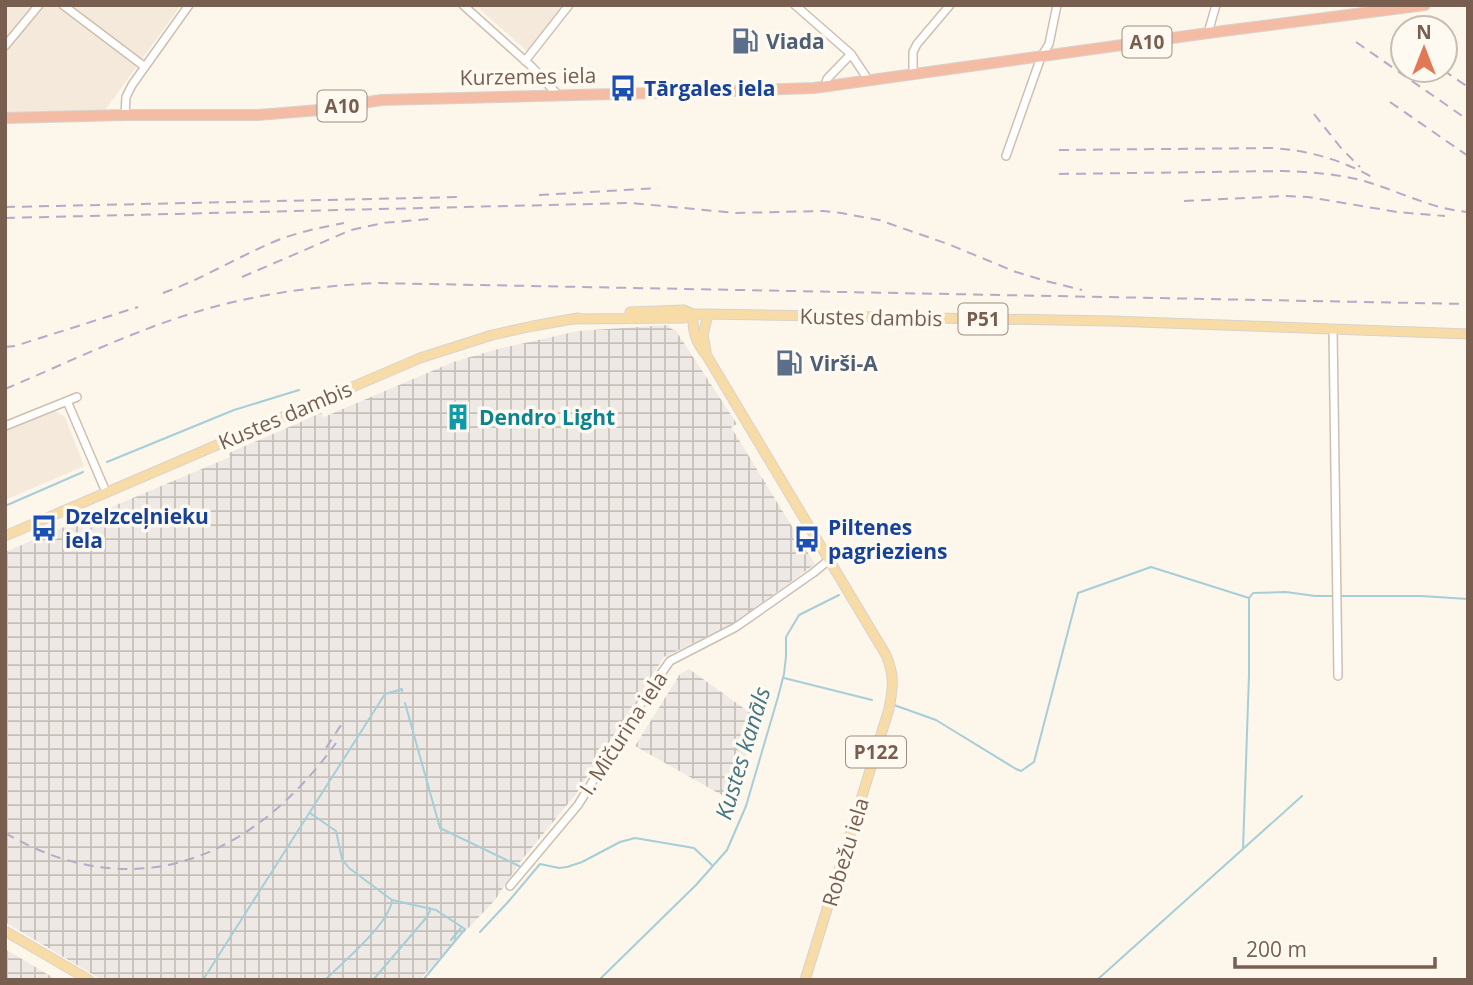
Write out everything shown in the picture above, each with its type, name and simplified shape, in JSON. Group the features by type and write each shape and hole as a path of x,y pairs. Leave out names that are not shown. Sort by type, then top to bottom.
{"highway":[{"name":"Kurzemes iela","path":"5,118 258,115 319,110 381,100 825,86 1425,5"}],"main road":[{"name":"Robežu iela","path":"693,314 692,325 700,347 829,559 886,655 892,670 893,686 889,709 805,980"},
{"name":"Kustes dambis","path":"5,536 420,358 492,335 572,319 684,317 708,314 1111,321 1332,329"},
{"name":"Robežu iela","path":"707,356 703,335 708,314"},
{"name":"P51","path":"1332,329 1468,334"},
{"path":"5,931 89,980"}],"street":[{"path":"5,46 39,5"},
{"path":"64,5 145,67"},
{"path":"125,115 126,97 189,5"},
{"path":"463,5 558,95"},
{"path":"525,61 569,5"},
{"path":"913,73 913,52 917,44 950,5"},
{"path":"1006,156 1041,57 1049,44 1057,5"},
{"path":"1209,33 1216,5"},
{"path":"799,6 851,54 869,81"},
{"path":"825,86 827,79 851,54"},
{"path":"1332,329 1338,676"},
{"path":"5,426 77,397"},
{"path":"67,401 106,492"},
{"name":"I. Mičurina iela","path":"510,886 578,805 670,661 736,627 829,559"}],"shaded area":[{"path":"5,5 181,5 103,113 5,113"},
{"path":"475,5 564,5 528,52"},
{"path":"668,325 676,331 737,424 731,427 815,564 733,624 664,657 576,794 520,862 495,900 419,980 102,980 5,922 5,552 230,457 229,453 321,413 324,417 453,362 578,331"},
{"path":"55,411 65,417 84,466 5,500 5,431"},
{"path":"689,669 756,717 734,802 635,746 680,674"},
{"path":"5,949 57,980 5,980"}],"waterway":[{"path":"107,462 234,410 299,390"},
{"path":"5,506 83,472"},
{"path":"894,705 936,720 1021,771 1034,762 1078,593 1151,567 1249,598"},
{"path":"1243,849 1249,598 1253,593 1286,592 1332,596"},
{"name":"Kustes kanāls","path":"599,980 696,885 727,850 746,806 778,697 784,674 786,637 799,615 839,595"},
{"path":"1339,596 1468,599"},
{"path":"784,678 872,700"},
{"path":"203,980 385,694 402,691"},
{"path":"405,703 440,828 519,866"},
{"path":"1097,980 1302,796"},
{"path":"310,813 336,831 342,859 361,877 392,900 436,910 465,929 423,980"},
{"path":"480,932 540,864 567,867 620,842 635,838 694,848 713,866"},
{"path":"325,980 375,931 392,900"},
{"path":"373,980 426,918 430,908"},
{"path":"451,940 461,928"}],"railway":[{"path":"1356,42 1468,120"},
{"path":"1459,81 1468,87"},
{"path":"1390,102 1468,156"},
{"path":"1314,114 1360,167"},
{"path":"1059,150 1273,148 1324,157 1372,177"},
{"path":"1059,174 1283,171 1314,173 1364,181 1428,204 1468,212"},
{"path":"539,195 658,188"},
{"path":"5,207 462,197"},
{"path":"1184,201 1308,197 1397,212 1445,216"},
{"path":"5,218 631,203 736,213 823,211 879,220 1016,272 1082,290"},
{"path":"242,277 351,230 383,223 429,219"},
{"path":"163,293 280,239 344,223"},
{"path":"5,389 112,343 193,313 278,293 375,283 1468,304"},
{"path":"5,347 138,307"},
{"path":"326,748 343,722"},
{"path":"5,833 53,856 100,867 145,868 188,860 229,842 268,816 303,783 336,743"}],"place":[{"name":"Viada","path":"745,41"},
{"name":"Tārgales iela","path":"623,88"},
{"name":"Virši-A","path":"789,363"},
{"name":"Dendro Light","path":"458,417"},
{"name":"Dzelzceļnieku iela","path":"44,528"},
{"name":"Piltenes pagrieziens","path":"807,539"}]}
